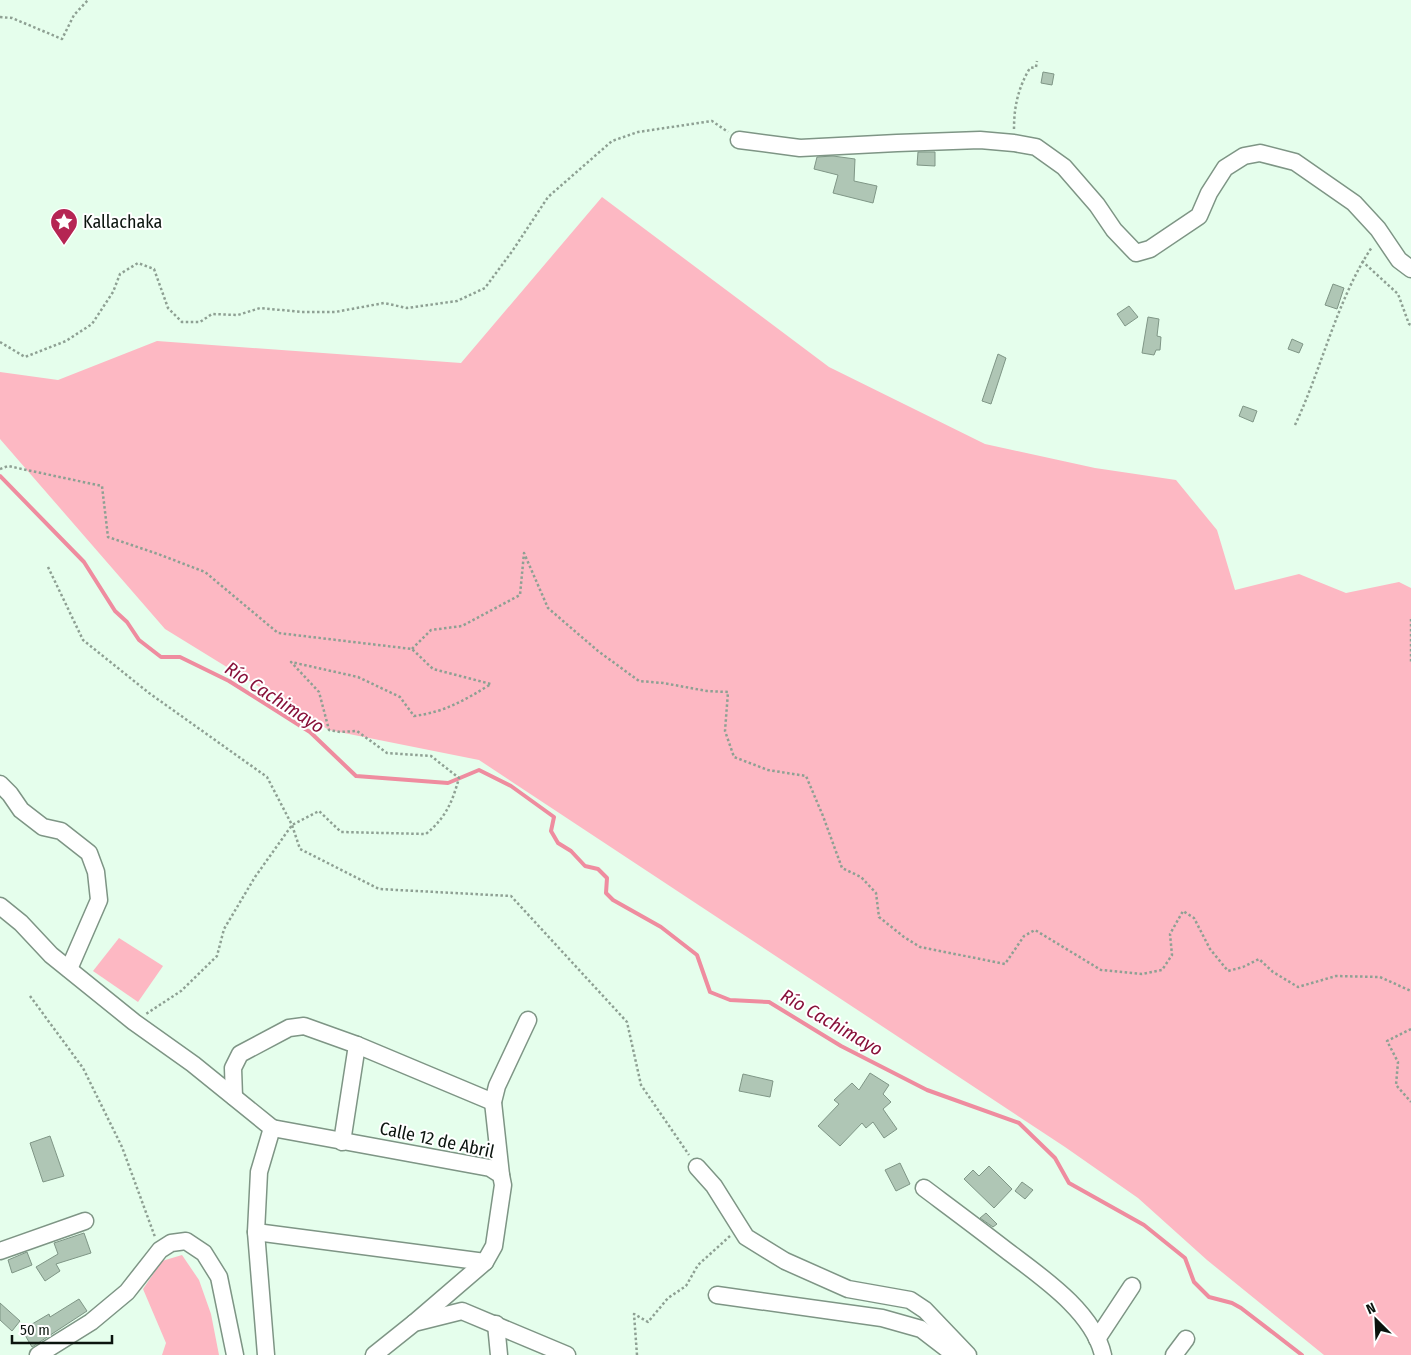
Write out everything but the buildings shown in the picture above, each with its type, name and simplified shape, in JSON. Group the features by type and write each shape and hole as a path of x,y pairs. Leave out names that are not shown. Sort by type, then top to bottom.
{"street":[{"path":"739,140 800,148 897,142 980,140 1014,143 1036,148 1064,167 1097,205 1114,230 1136,253 1150,249 1199,216 1208,193 1225,168 1244,156 1260,152 1294,162 1354,203 1378,229 1398,260 1411,269"},
{"path":"0,784 21,810 43,827 61,831 89,853 96,872 98,900 69,969"},
{"path":"0,906 21,923 51,955 134,1022 193,1064 272,1128 259,1172 256,1232 266,1355"},
{"path":"501,1175 492,1102 528,1020"},
{"path":"234,1097 233,1068 240,1054 288,1028 304,1026 357,1045 492,1102"},
{"path":"342,1142 357,1045"},
{"name":"Calle 12 de Abril","path":"272,1128 490,1168 501,1175 503,1185 494,1246 485,1262 374,1355"},
{"path":"697,1167 714,1186 746,1237 784,1261 848,1289 910,1300 925,1310 968,1355"},
{"path":"924,1188 1062,1293 1087,1323 1100,1344 1103,1355"},
{"path":"0,1251 85,1221"},
{"path":"256,1232 485,1262"},
{"path":"38,1355 91,1322 127,1292 160,1250 170,1243 186,1241 204,1252 219,1278 235,1355"},
{"path":"1097,1339 1132,1286"},
{"path":"718,1294 882,1318 920,1329 955,1355"},
{"name":"Calle 12 de Abril","path":"414,1323 462,1311 567,1355"},
{"path":"496,1324 499,1355"},
{"path":"396,1338 397,1355"},
{"path":"1174,1355 1186,1339"}],"path":[{"path":"0,17 12,18 62,39 74,15 88,0"},
{"path":"1014,143 1014,107 1023,80 1030,68 1036,67 1037,61"},
{"path":"0,342 25,357 66,341 92,324 113,292 120,274 138,263 154,269 168,308 182,322 200,322 212,314 238,315 260,308 302,312 335,312 384,303 407,308 457,301 484,288 513,250 548,197 612,141 638,132 712,122 739,140"},
{"path":"1294,425 1304,406 1337,318 1362,261 1372,246 1378,229"},
{"path":"1362,261 1398,294 1405,315 1409,324 1411,324"},
{"path":"0,469 8,466 102,486 108,537 205,572 278,633 412,649 433,669 491,684 463,702 430,714 414,716 400,697 358,678 291,662 319,692 328,730 340,732 357,731 387,753 431,756 460,778 453,799 439,823 426,834 341,832 319,811 292,825 254,877 224,929 217,956 181,991 134,1022"},
{"path":"412,649 431,630 462,626 520,595 524,553 548,608 598,651 639,681 663,683 707,691 728,692 725,731 734,757 768,770 806,776 824,816 842,868 861,877 876,893 879,917 920,947 1005,964 1024,936 1035,930 1101,970 1142,974 1162,970 1172,955 1170,934 1183,911 1194,918 1210,949 1228,971 1243,967 1259,959 1273,972 1298,987 1336,976 1380,977 1411,991"},
{"path":"48,567 83,640 149,693 267,777 292,825 300,848 378,889 511,896 627,1022 641,1085 697,1167"},
{"path":"1411,619 1411,662"},
{"path":"30,996 83,1068 122,1146 138,1196 160,1250"},
{"path":"1411,1029 1387,1041 1398,1062 1396,1085 1411,1102"},
{"path":"636,1355 634,1314 648,1322 668,1298 686,1286 698,1265 740,1227"}],"shaded area":[{"path":"602,197 829,367 985,444 1095,468 1176,480 1217,530 1235,590 1299,574 1346,593 1399,582 1411,588 1411,1355 1324,1355 1207,1260 1138,1198 1065,1147 479,760 329,730 165,629 0,439 0,372 58,380 157,341 461,363"},
{"path":"119,938 163,966 138,1002 93,971"},
{"path":"182,1255 199,1280 211,1314 219,1355 162,1355 166,1343 143,1289 162,1261"}],"waterway":[{"name":"Río Cachimayo","path":"0,476 84,562 115,611 127,622 139,640 161,657 180,657 229,681 310,732 356,776 448,783 479,770 511,786 554,817 551,831 558,843 571,851 585,866 598,869 607,878 606,893 613,900 661,927 697,955 710,992 730,1000 769,1002 841,1046 927,1090 1019,1123 1055,1158 1069,1183 1144,1225 1185,1258 1194,1282 1209,1297 1232,1303 1241,1308 1302,1355"}],"place":[{"name":"Kallachaka","path":"64,246"}]}
